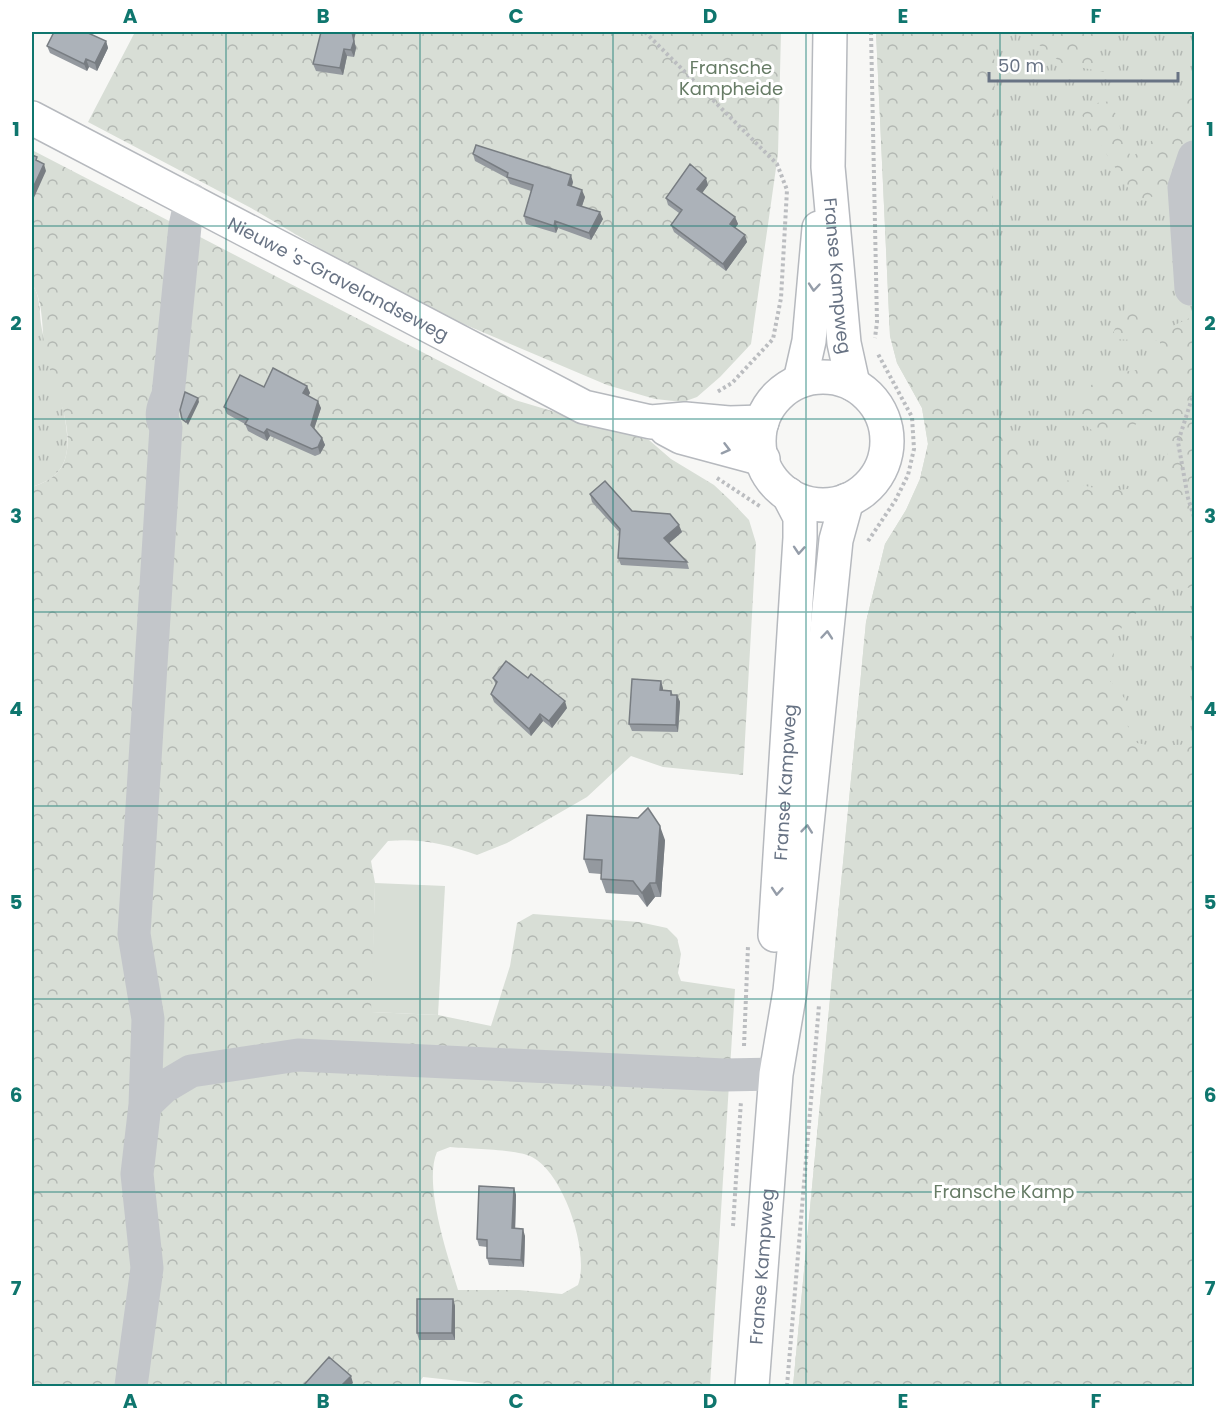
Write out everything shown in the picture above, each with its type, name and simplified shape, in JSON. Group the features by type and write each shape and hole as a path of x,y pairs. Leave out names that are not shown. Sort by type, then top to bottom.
{"main road":[{"name":"Franse Kampweg","path":"830,32 828,167 844,343 853,384"},
{"name":"Nieuwe 's-Gravelandseweg","path":"32,118 191,199 584,407 651,422 681,437 763,459"},
{"name":"Franse Kampweg","path":"800,381 809,341 817,243 828,167"},
{"path":"826,376 853,384 876,404 885,423 888,442 884,462 875,480 861,493 847,500 823,505 800,501 777,502 780,488 765,469 759,445 762,422 770,405 785,389 800,381 826,376"},
{"name":"Nieuwe 's-Gravelandseweg","path":"651,422 686,419 729,423 762,422"},
{"name":"Franse Kampweg","path":"752,1386 776,1074 791,980 836,540 847,500"},
{"name":"Franse Kampweg","path":"776,1074 771,992 800,538 800,517 777,502"}],"lane":[{"path":"1191,290 1184,187 1194,157"},
{"path":"131,1386 147,1268 138,1174 145,1105 148,1019 134,934 166,427 162,421 162,413 168,395 191,199"},
{"path":"145,1105 164,1087 191,1071 297,1055 742,1075 776,1074"}],"path":[{"path":"645,32 777,164 787,190 781,298 772,339 732,383"},
{"path":"1194,392 1178,442 1188,498 1194,517"},
{"path":"721,480 777,502"},
{"path":"732,1236 749,935"}],"green space":[{"name":"Fransche Kampheide","path":"135,32 781,32 778,154 751,344 720,377 697,397 683,402 655,399 607,385 407,300 251,208 88,122"},
{"name":"Fransche Kamp","path":"876,32 1194,32 1194,1386 793,1386 866,622 885,544 906,510 920,479 928,444 922,408 897,363 890,336"},
{"name":"Fransche Kamp","path":"876,32 991,32 995,66 989,407 1002,430 1017,449 1057,476 1089,487 1121,490 1143,486 1151,482 1162,470 1170,441 1172,426 1163,410 1148,414 1123,433 1103,434 1088,427 1079,411 1079,402 1084,393 1102,378 1140,369 1155,362 1158,358 1160,341 1110,339 1129,300 1166,329 1194,316 1194,588 1173,587 1160,590 1122,627 1116,639 1110,681 1125,699 1126,723 1137,743 1153,746 1194,744 1194,1386 793,1386 866,622 885,544 906,510 920,479 928,444 922,408 897,363 890,336"},
{"path":"1023,32 1099,32 1095,44 1104,72 1063,64"},
{"path":"1194,82 1194,177 1174,189 1137,202 1076,106 1111,101 1131,158 1167,128 1168,112 1173,100"},
{"path":"32,150 515,400 649,440 671,459 714,485 749,520 756,543 743,775 663,767 631,756 587,797 507,843 477,855 433,843 411,840 388,841 371,861 375,883 372,1012 438,1015 491,1026 510,966 517,923 533,914 639,922 667,928 677,938 681,954 678,973 681,981 735,989 710,1386 506,1386 423,1377 417,1386 32,1386 32,487 48,480 63,465 67,434 62,407 44,347 39,300 32,284","holes":["450,1147 516,1152 532,1157 544,1166 564,1196 572,1215 580,1254 581,1271 578,1285 562,1294 519,1290 458,1290 438,1221 433,1182 433,1166 437,1152"]},
{"path":"32,284 38,299 44,338 64,411 67,445 63,465 56,474 32,487"},
{"path":"375,883 445,886 438,1015 371,1012"}],"building":[{"path":"54,32 86,32 106,41 95,63 86,59 84,64 47,46"},
{"path":"321,32 352,32 354,41 351,50 344,49 340,68 313,64"},
{"path":"476,145 571,175 568,185 582,190 577,205 600,212 589,233 555,221 554,226 524,216 533,185 507,177 508,173 473,154"},
{"path":"32,155 44,164 32,190"},
{"path":"690,164 706,178 697,189 735,217 730,224 745,235 723,264 671,225 682,210 666,198"},
{"path":"273,368 307,386 303,393 318,401 311,425 322,438 318,447 312,449 267,429 264,433 245,424 248,419 224,407 240,375 264,387"},
{"path":"185,392 198,398 186,422 182,419 180,410"},
{"path":"605,481 632,511 670,514 679,525 664,538 687,562 618,558 620,529 590,494"},
{"path":"506,661 528,678 531,674 565,701 549,721 540,714 529,729 491,694 497,682 493,678"},
{"path":"632,679 661,681 660,690 671,691 671,695 677,695 676,725 629,724"},
{"path":"648,808 660,826 656,883 650,883 642,893 633,881 601,879 602,860 584,859 587,815 638,818"},
{"path":"479,1186 514,1188 512,1228 523,1229 521,1260 487,1258 487,1240 477,1239"},
{"path":"417,1299 453,1299 452,1333 417,1333"},
{"path":"329,1357 351,1376 341,1386 303,1386"}]}
